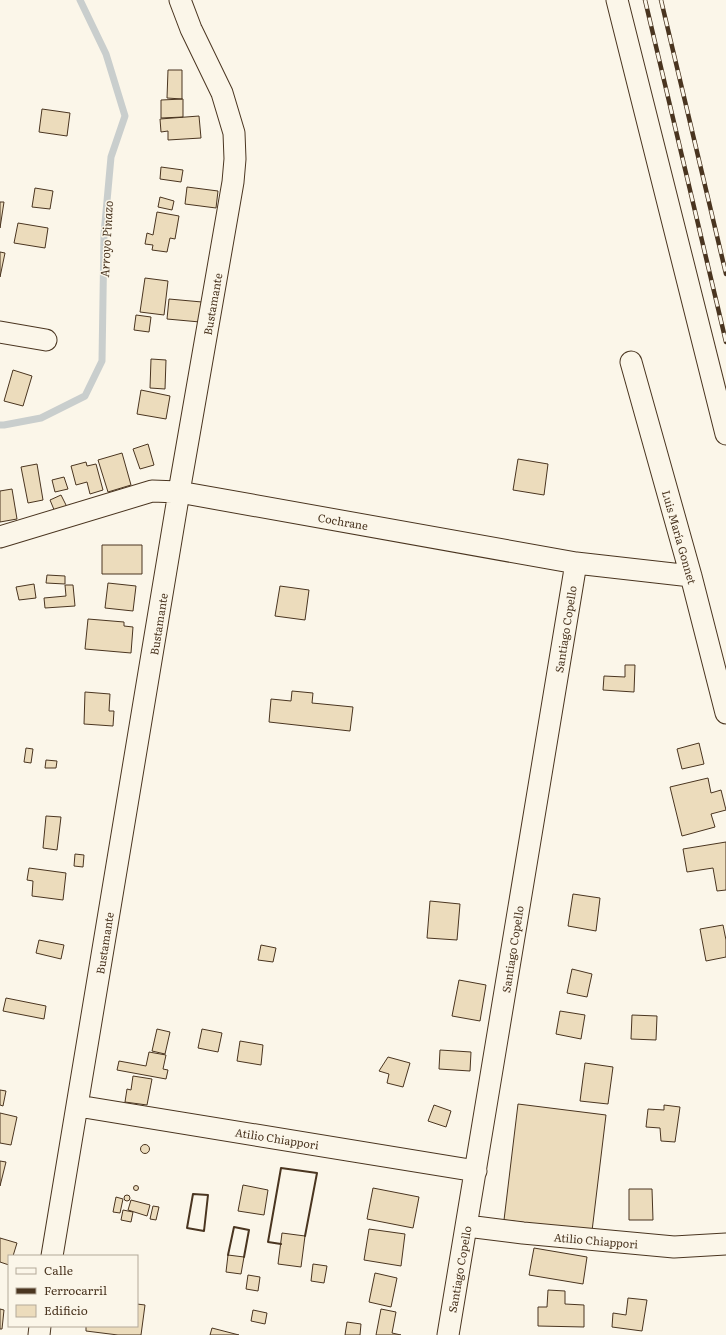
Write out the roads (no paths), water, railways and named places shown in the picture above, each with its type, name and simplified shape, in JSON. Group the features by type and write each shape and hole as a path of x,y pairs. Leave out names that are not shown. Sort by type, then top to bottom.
{"street":[{"name":"Bustamante","path":"52,1255 179,492 233,182 235,159 234,133 222,93 191,29 180,0"},
{"path":"617,0 726,434"},
{"path":"0,332 46,340"},
{"name":"Luis María Gonnet","path":"631,362 692,576 726,713"},
{"name":"Cochrane","path":"0,537 152,491 179,492 576,563 692,576"},
{"name":"Santiago Copello","path":"448,1335 576,563"},
{"name":"Atilio Chiappori","path":"78,1106 476,1171"},
{"name":"Atilio Chiappori","path":"466,1226 523,1233 674,1247 726,1244"}],"waterway":[{"name":"Arroyo Pinazo","path":"0,425 41,418 85,396 102,361 104,234 111,157 125,116 106,54 80,0"}],"railway":[{"path":"645,0 726,342"},
{"path":"661,0 726,274"}]}
